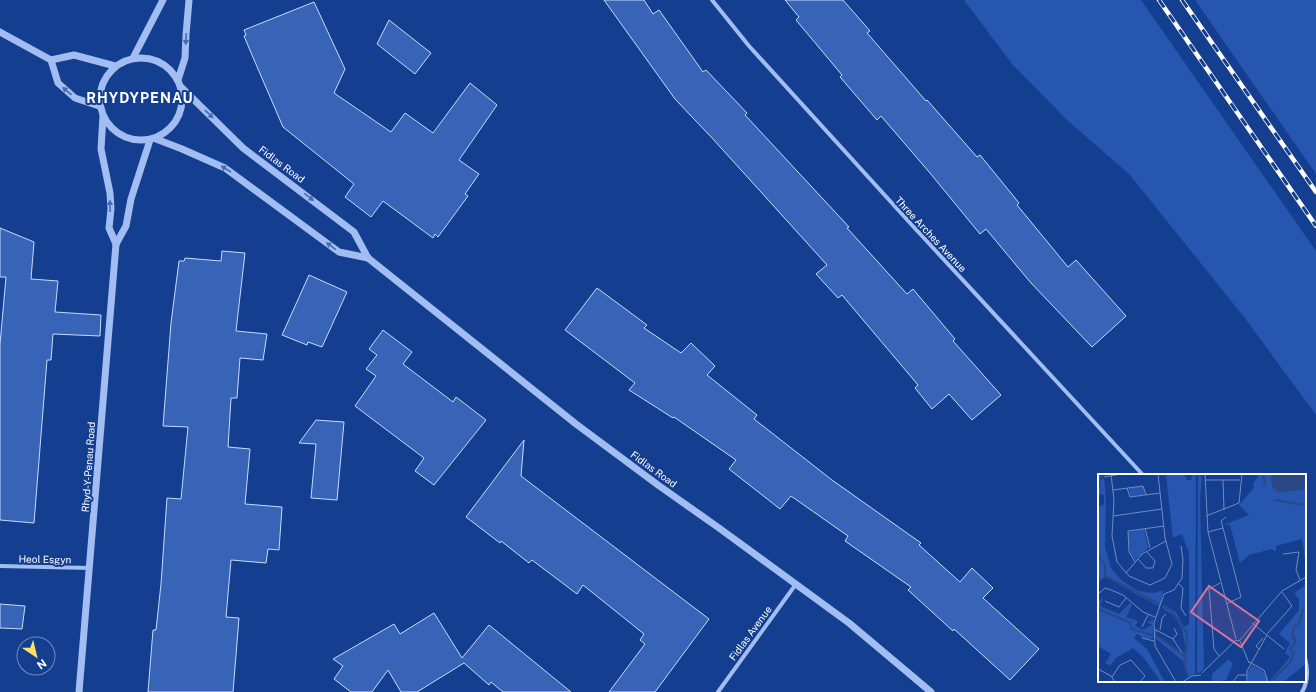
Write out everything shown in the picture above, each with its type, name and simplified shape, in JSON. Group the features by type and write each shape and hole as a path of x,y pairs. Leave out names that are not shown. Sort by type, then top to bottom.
{"street":[{"path":"133,58 163,0"},
{"path":"180,84 185,58 190,0"},
{"name":"Three Arches Avenue","path":"712,0 759,57 1142,474"},
{"path":"0,32 51,60 74,55 115,66"},
{"path":"133,58 149,59 157,61 172,71 180,84 183,98 179,118 173,126 166,132 153,139 144,141 131,140 120,135 111,128 103,116 100,106 101,91 104,80 115,66 133,58"},
{"path":"51,60 58,83 75,98 100,106"},
{"name":"Fidlas Road","path":"180,84 243,148 354,232 368,258 576,424 848,623 931,692"},
{"name":"Rhyd-Y-Penau Road","path":"103,116 101,150 110,193 109,228 116,244"},
{"name":"Fidlas Road","path":"153,139 182,149 225,168 339,252 368,258"},
{"name":"Rhyd-Y-Penau Road","path":"80,692 116,244 126,226 131,199 153,139"},
{"name":"Heol Esgyn","path":"0,566 90,568"},
{"name":"Fidlas Avenue","path":"718,692 796,584"},
{"path":"1306,662 1306,680"},
{"path":"1302,692 1305,682"}],"shaded area":[{"path":"964,0 1141,0 1316,251 1316,415 1244,317 1129,174 1068,121 1012,64"},
{"path":"1195,0 1316,0 1316,174"}],"building":[{"path":"604,0 644,0 653,14 659,10 703,72 706,70 747,113 745,115 849,227 847,228 907,294 913,289 955,339 953,341 1001,395 972,420 949,394 932,409 915,388 918,385 842,295 838,298 816,274 827,265 675,99"},
{"path":"785,0 843,0 870,31 867,33 926,101 927,100 977,157 980,155 1019,203 1017,205 1068,267 1076,260 1126,316 1092,347 1031,283 986,229 980,234 881,116 877,120 840,77 842,75 796,20 799,17"},
{"path":"314,2 345,69 334,93 391,132 405,113 433,133 470,83 497,105 459,160 479,174 465,194 468,196 438,237 435,234 433,238 383,201 371,217 345,197 354,184 283,127 244,36 246,35 244,30"},
{"path":"389,20 431,53 415,74 377,44"},
{"path":"0,228 34,242 31,279 58,281 55,312 101,315 100,336 53,334 51,360 47,360 34,523 0,520 0,344 6,277 0,277"},
{"path":"222,251 245,253 236,331 267,334 263,360 240,358 237,398 231,398 228,447 250,449 245,504 282,507 279,550 268,549 266,563 231,560 226,617 239,618 233,692 148,692 153,630 156,630 161,584 167,498 181,499 188,427 163,426 171,323 179,261 184,261 185,258 221,261"},
{"path":"309,275 347,292 322,347 308,342 307,345 282,335"},
{"path":"597,288 647,325 644,328 681,353 691,343 715,366 707,375 757,415 754,419 832,480 921,543 919,545 960,582 972,568 993,588 983,598 1039,649 1010,680 908,590 911,587 845,541 848,536 791,496 780,509 729,469 736,460 674,417 673,418 629,390 635,383 565,330"},
{"path":"383,330 412,352 403,364 453,402 456,397 486,420 434,485 415,471 424,458 355,406 376,376 366,369 377,355 369,349"},
{"path":"316,420 344,422 337,500 311,498 316,444 299,443"},
{"path":"524,440 521,476 709,619 655,692 609,692 645,644 640,640 644,634 583,585 577,594 532,560 529,563 501,541 500,543 466,517"},
{"path":"0,604 25,606 22,629 0,628"},
{"path":"434,613 462,658 489,625 571,692 503,692 491,682 489,685 464,663 417,692 401,692 388,670 372,692 351,692 334,679 343,666 333,659 394,624 400,634"}],"railway":[{"path":"1159,0 1316,226"},
{"path":"1182,0 1316,192"}],"district":[{"name":"RHYDYPENAU","path":"140,98"}]}
